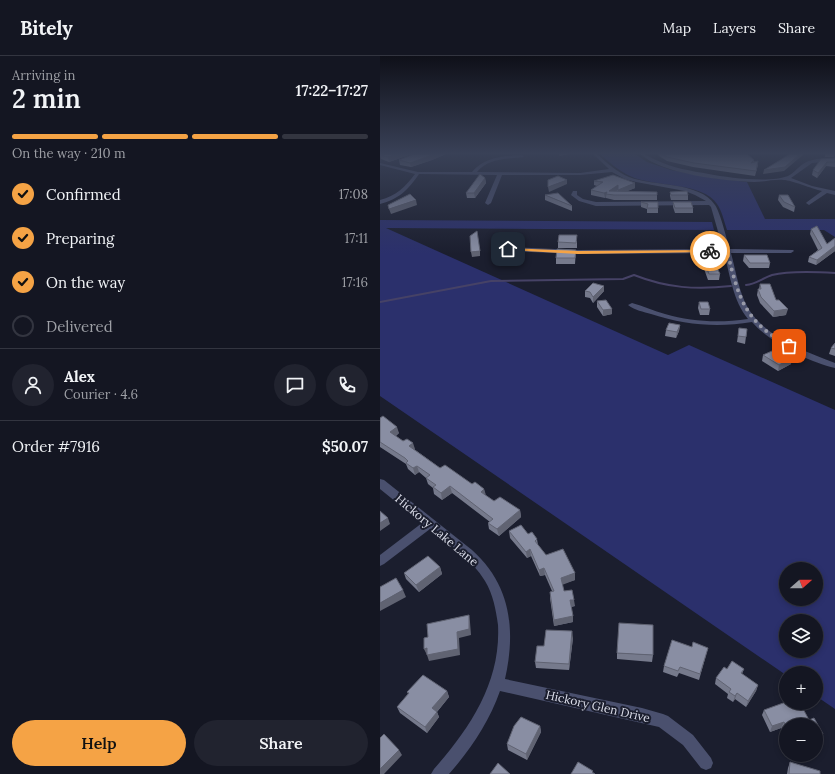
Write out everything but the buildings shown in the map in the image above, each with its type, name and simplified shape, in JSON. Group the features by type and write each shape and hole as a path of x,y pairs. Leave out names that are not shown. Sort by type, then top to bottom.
{"street":[{"path":"380,202 398,196 405,192 408,188"},
{"path":"488,204 494,188"},
{"path":"667,188 695,193 711,203 714,207 741,300 753,320 779,341 805,354 835,366"},
{"path":"815,188 835,193"},
{"path":"809,203 826,191"},
{"path":"575,192 574,195 578,199 596,204 711,203"},
{"path":"508,249 578,252 791,251"},
{"path":"632,305 663,316 699,324 727,324 753,320"},
{"name":"Hickory Lake Lane","path":"380,483 469,554 486,573 498,595 502,610 505,639 504,657 495,691 472,733 454,758 438,774"},
{"path":"380,561 430,523"},
{"name":"Hickory Glen Drive","path":"497,684 642,715 663,721 688,740 706,763"}],"shaded area":[{"path":"687,188 750,188 765,219 835,219 835,237 824,230 727,230 723,216 717,204 710,197"},
{"path":"380,220 712,222 714,230 386,228 668,355 689,345 835,410 835,709 823,701 823,666 779,666 779,670 380,396"}],"waterway":[{"path":"746,285 772,275 786,273 835,273"},
{"path":"380,302 491,281 623,279 634,275 658,283 682,287 706,288 731,286"}],"way so far":[{"path":"710,251 727,251 741,300 753,320 779,341 789,346"}],"route":[{"path":"508,249 560,252 710,251"}]}
